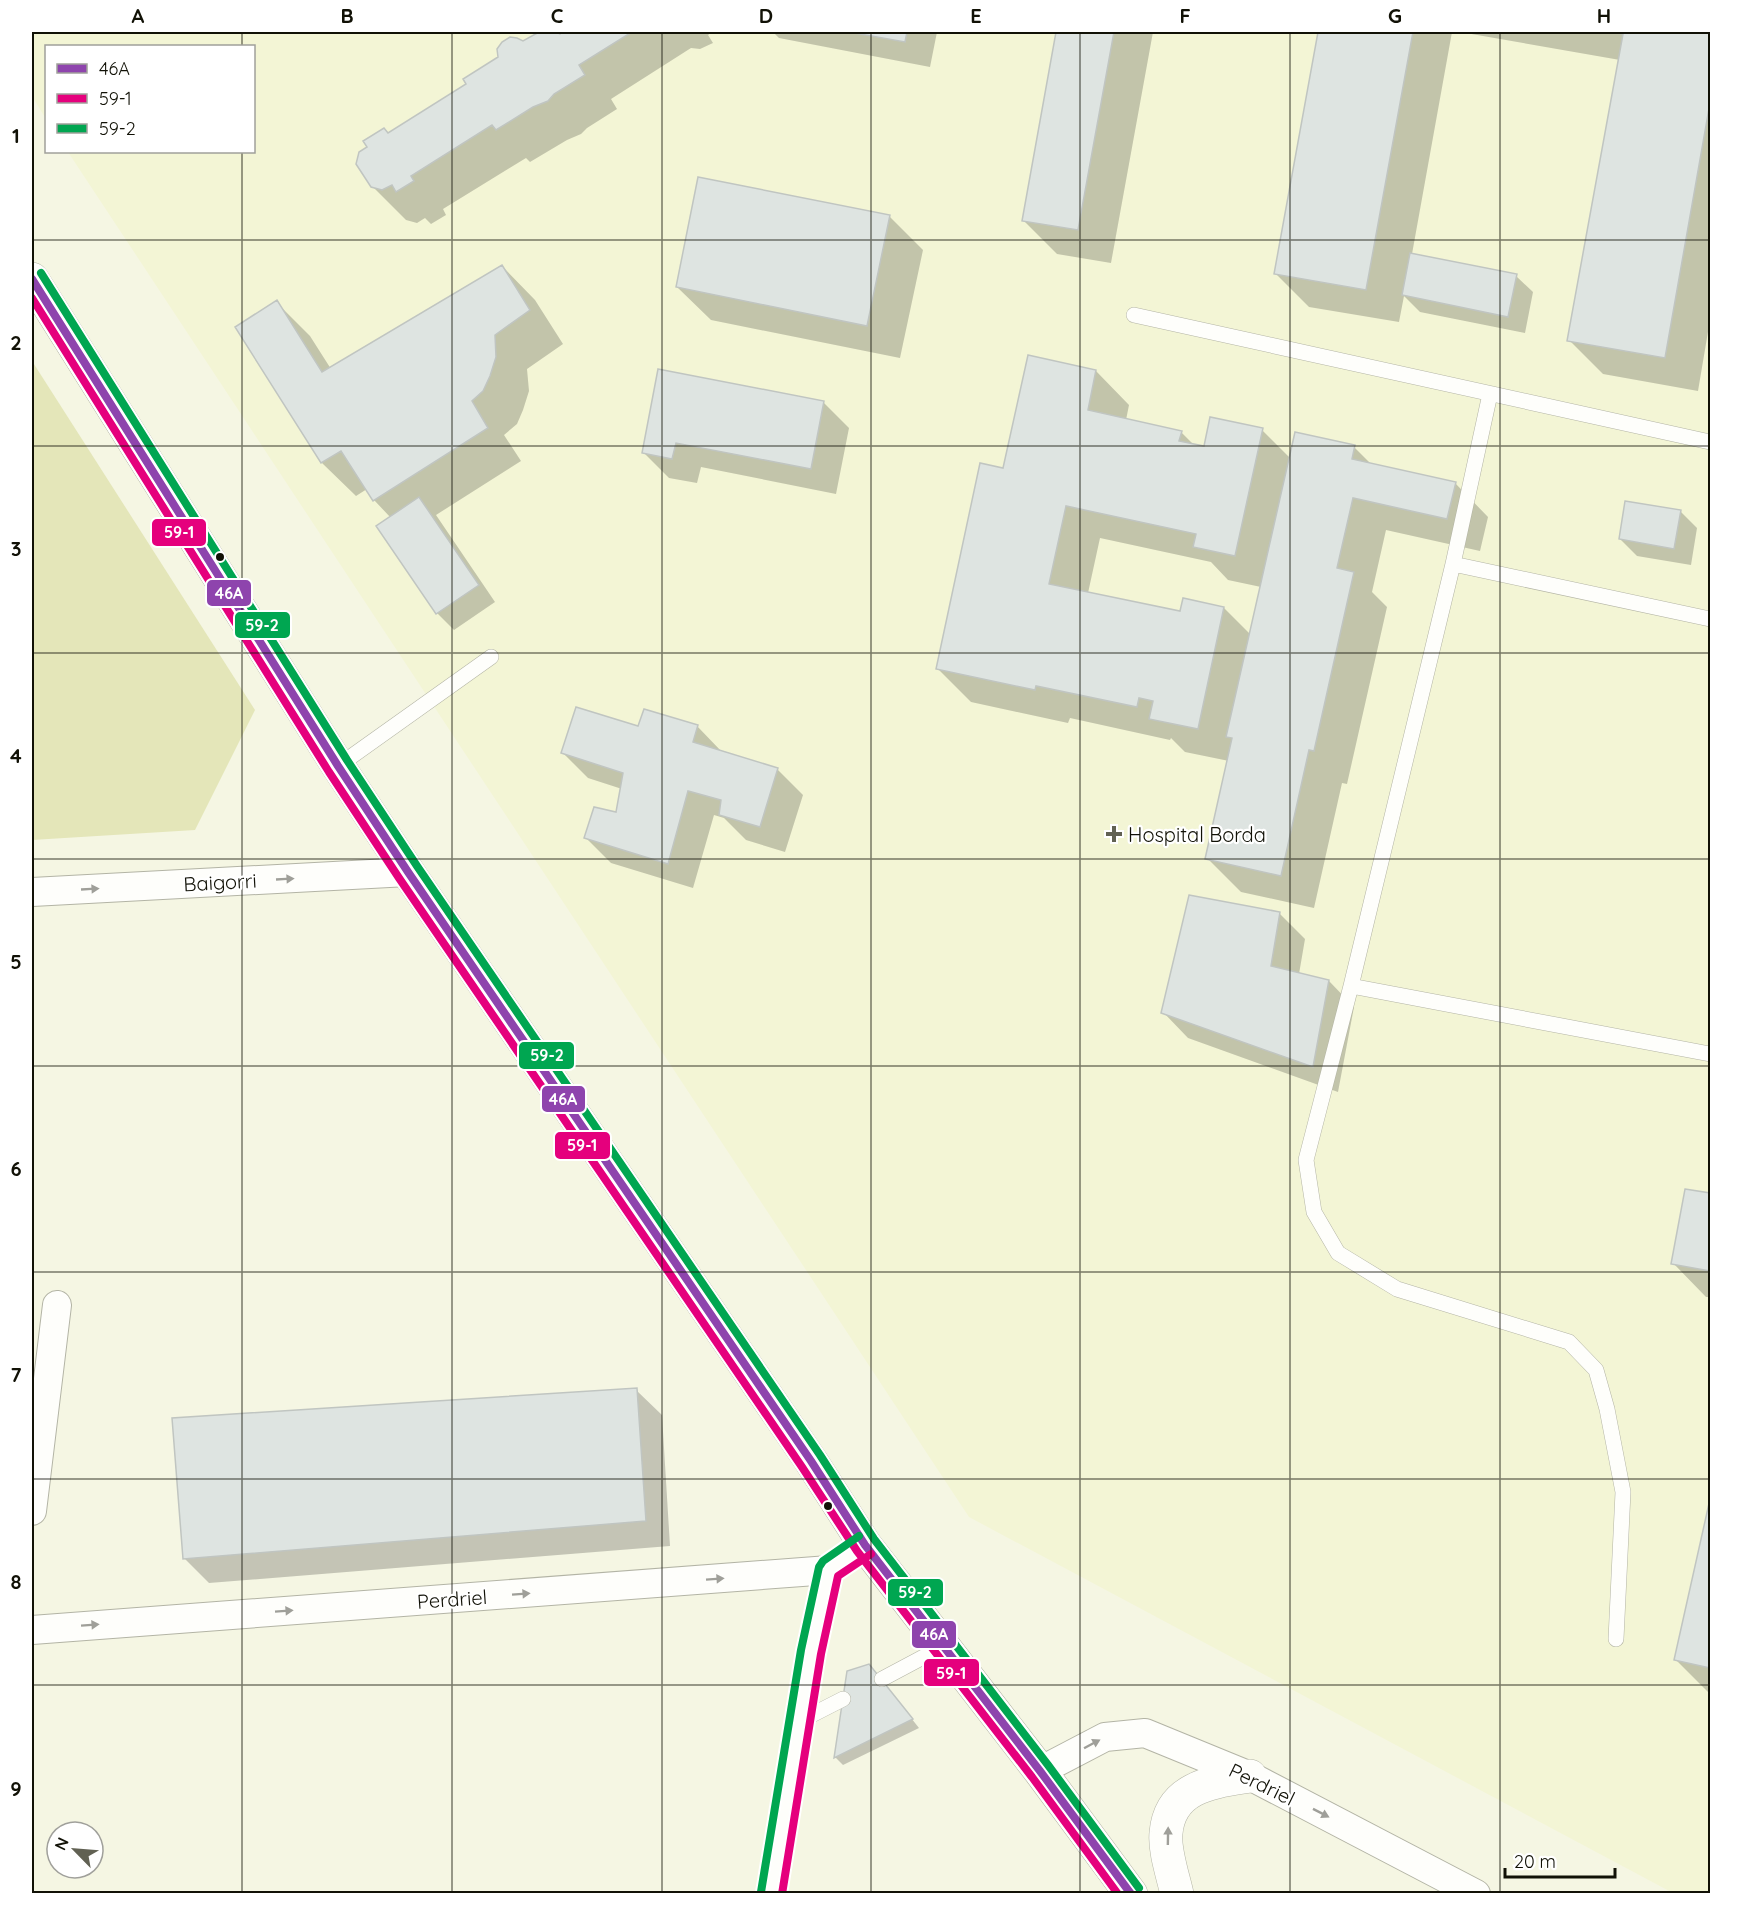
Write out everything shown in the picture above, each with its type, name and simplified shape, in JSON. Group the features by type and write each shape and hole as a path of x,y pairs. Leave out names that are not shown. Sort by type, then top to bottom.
{"main road":[{"path":"32,279 338,766 865,1545 1131,1893"},
{"path":"1177,1893 1166,1834 1172,1811 1183,1796 1199,1787 1250,1776"}],"street":[{"name":"Baigorri","path":"32,892 408,872"},
{"path":"32,1511 57,1305"},
{"path":"771,1893 800,1721 829,1570 865,1545"},
{"name":"Perdriel","path":"32,1630 829,1570"},
{"name":"Perdriel","path":"1040,1771 1105,1737 1145,1733 1250,1776 1476,1893"}],"lane":[{"path":"1134,315 1710,442"},
{"path":"1490,394 1453,564 1351,986 1306,1160 1314,1212 1338,1253 1397,1289 1569,1342 1596,1370 1607,1409 1623,1492 1616,1639"},
{"path":"1453,564 1710,620"},
{"path":"338,766 491,657"},
{"path":"1351,986 1710,1054"},
{"path":"882,1678 944,1646"},
{"path":"800,1721 843,1699"}],"shaded area":[{"name":"Hospital Borda","path":"32,32 1710,32 1710,1893 1673,1893 969,1517 69,153 255,153 255,45 45,45 45,117 32,96"},
{"path":"32,361 255,710 195,830 32,840"}],"building":[{"path":"539,32 560,34 563,32 632,32 579,65 585,75 554,94 548,101 533,107 496,130 492,125 411,176 414,181 396,192 392,185 382,190 371,187 356,164 359,152 367,147 363,141 384,128 388,133 466,84 463,79 498,57 497,49 510,37 523,41"},
{"path":"849,32 907,32 905,42"},
{"path":"1056,32 1114,32 1078,230 1022,221"},
{"path":"1318,32 1413,32 1366,290 1274,274"},
{"path":"1610,32 1710,32 1710,103 1665,358 1567,341 1623,34"},
{"path":"698,177 890,215 867,326 676,287"},
{"path":"1410,253 1517,274 1508,317 1402,295"},
{"path":"502,265 530,310 495,335 496,357 490,376 483,391 472,401 488,428 373,501 341,451 321,463 235,327 277,300 322,372"},
{"path":"1028,355 1096,370 1088,410 1182,431 1179,441 1204,446 1210,417 1263,428 1235,556 1193,547 1196,534 1066,506 1049,584 1180,611 1183,598 1224,607 1198,729 1149,719 1153,701 1139,698 1137,707 1036,686 1035,690 936,669 980,463 1003,468"},
{"path":"658,369 824,401 811,469 676,443 672,459 642,453"},
{"path":"1295,432 1355,445 1352,459 1456,482 1447,519 1353,498 1337,568 1354,572 1314,751 1309,750 1281,876 1205,859 1232,738 1226,737"},
{"path":"419,497 479,585 436,614 376,526"},
{"path":"1625,501 1681,510 1674,549 1619,539"},
{"path":"576,707 638,726 644,709 698,725 693,742 778,768 760,827 719,815 721,800 688,791 668,864 584,838 594,807 616,812 623,773 561,753"},
{"path":"1189,895 1280,912 1271,966 1329,980 1313,1067 1161,1013"},
{"path":"1685,1189 1710,1193 1710,1271 1671,1264"},
{"path":"637,1388 646,1521 183,1559 172,1418"},
{"path":"1710,1499 1710,1668 1674,1660"},
{"path":"869,1664 913,1719 834,1758 847,1671"}],"transit line":[{"name":"59-2","path":"41,273 347,760 820,1455 874,1539 1048,1765 1139,1888"},
{"name":"46A","path":"32,279 338,766 811,1461 865,1545 1040,1771 1131,1894"},
{"name":"59-1","path":"32,298 329,772 399,878 857,1551 1032,1777 1118,1894"},
{"name":"59-2","path":"761,1892 801,1650 819,1567 823,1561 859,1536"},
{"name":"59-1","path":"782,1894 821,1654 838,1576 871,1554"}],"place":[{"name":"Hospital Borda","path":"1114,834"}]}
